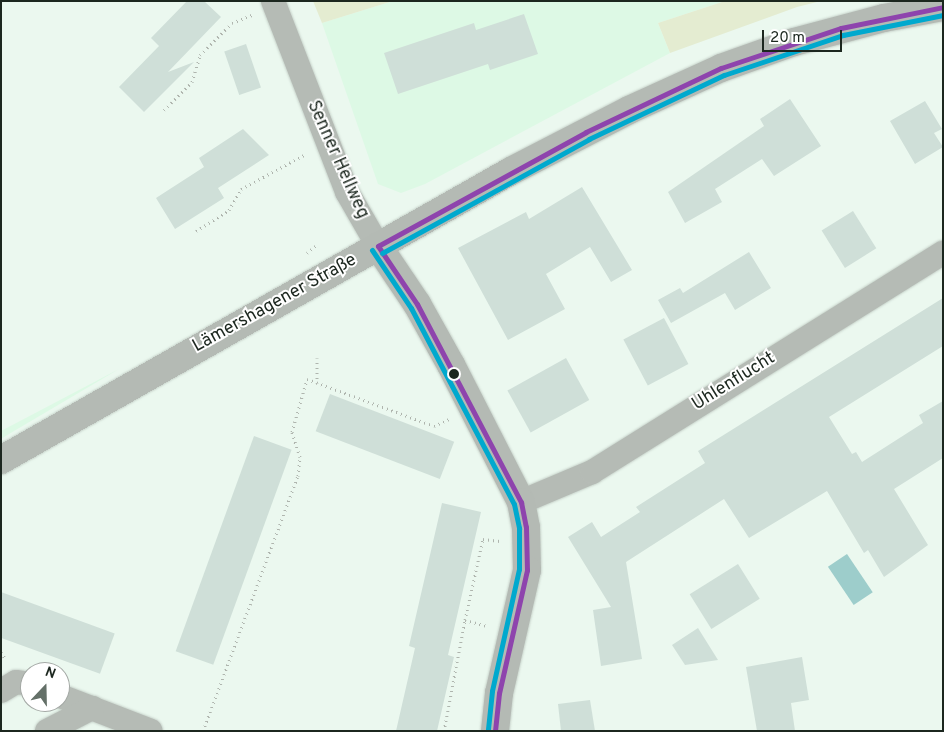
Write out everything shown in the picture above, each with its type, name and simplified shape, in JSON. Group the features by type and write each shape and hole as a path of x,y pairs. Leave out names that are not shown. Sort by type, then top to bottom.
{"main road":[{"name":"Lämershagener Straße","path":"1,460 378,246 586,132 721,68 834,30 943,7"},
{"name":"Senner Hellweg","path":"378,246 451,365 522,502 527,543 527,570 499,693 495,731"}],"street":[{"name":"Senner Hellweg","path":"274,3 326,142 347,192 378,246"},
{"name":"Uhlenflucht","path":"522,502 592,472 943,253"},
{"path":"1,691 16,682 20,683"},
{"path":"70,700 151,731"},
{"path":"47,731 92,708"}],"path":[{"path":"164,110 192,82 200,55 232,23 274,3"},
{"path":"196,231 229,210 241,189 326,142"},
{"path":"317,358 317,383"},
{"path":"203,731 298,476 300,458 292,432 307,379 434,426 452,418"},
{"path":"444,731 465,620 483,539 527,543"},
{"path":"465,620 514,633"}],"shaded area":[{"path":"313,1 393,1 322,23"},
{"path":"393,1 725,1 658,23 670,53 425,184 401,193 378,184 322,23"},
{"path":"725,1 821,1 797,7 670,53 658,23"},
{"path":"119,369 9,434 1,439 1,431"}],"water":[{"path":"847,554 873,592 854,605 828,567"}],"building":[{"path":"187,1 204,1 221,17 168,72 194,62 144,112 119,87 159,46 151,38"},
{"path":"524,14 538,54 490,70 488,64 398,94 384,53 474,23 476,30"},
{"path":"246,44 261,87 239,95 224,51"},
{"path":"790,99 821,146 774,176 762,159 715,189 722,202 685,223 668,192 764,126 760,119"},
{"path":"925,101 942,129 934,133 943,147 915,164 890,121"},
{"path":"243,129 269,155 218,188 224,198 175,229 156,198 204,167 199,158"},
{"path":"582,187 632,270 611,282 590,247 546,274 565,309 508,340 458,248 526,212 529,219"},
{"path":"853,211 876,248 845,268 822,231"},
{"path":"749,252 771,288 735,310 725,293 671,323 658,300 680,288 683,293"},
{"path":"943,298 943,346 829,417 852,454 856,452 862,462 923,423 919,415 943,401 943,458 894,489 928,545 884,577 868,550 864,553 827,491 749,538 724,499 626,562 642,659 601,666 593,610 611,607 568,537 592,522 601,537 640,512 636,507 705,463 698,451"},
{"path":"664,318 688,364 648,386 623,340"},
{"path":"566,358 589,400 531,432 507,390"},
{"path":"330,394 454,442 440,479 316,431"},
{"path":"254,436 292,450 213,665 176,651"},
{"path":"442,503 481,512 448,655 454,657 437,731 396,731 415,648 409,646"},
{"path":"738,564 760,599 711,629 690,594"},
{"path":"1,592 115,633 100,674 1,638"},
{"path":"698,628 718,660 685,665 672,645"},
{"path":"802,657 809,700 791,703 795,731 757,731 746,667"},
{"path":"590,700 595,731 561,731 558,704"}],"transit line":[{"path":"378,246 586,132 721,68 841,28 943,7"},
{"path":"382,253 589,139 724,75 843,35 943,15"},
{"path":"378,246 417,304 521,502 526,527 527,570 499,693 495,731"},
{"path":"372,250 411,308 514,504 519,528 519,569 492,691 488,730"}]}
